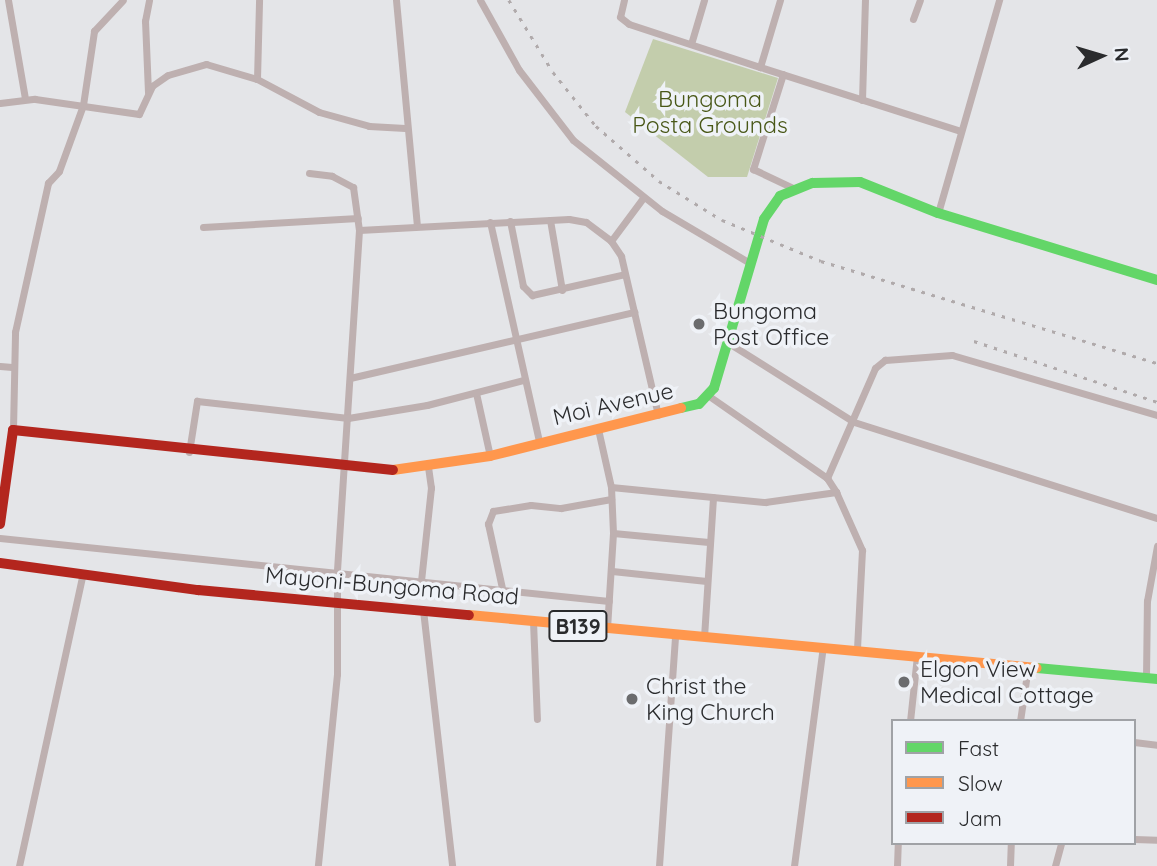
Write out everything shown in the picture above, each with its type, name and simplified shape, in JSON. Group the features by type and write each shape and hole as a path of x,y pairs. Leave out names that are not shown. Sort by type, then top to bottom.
{"street":[{"path":"8,0 25,98"},
{"path":"0,524 13,430 17,375 12,367 48,183 59,171 83,105 94,32 123,0"},
{"path":"147,0 145,21 148,93"},
{"path":"257,79 259,0"},
{"path":"396,0 405,128 416,225"},
{"path":"481,0 546,108 573,139 643,198 713,245 750,263"},
{"path":"624,0 620,17 629,24 961,131"},
{"path":"691,44 704,0"},
{"path":"760,67 780,0"},
{"path":"862,100 865,0"},
{"path":"913,19 920,0"},
{"path":"938,213 999,0"},
{"path":"0,103 25,98 139,114 148,93 168,75 206,64 257,79 319,113 369,126 405,128"},
{"path":"783,74 753,169 793,188 828,180 860,181 938,213 1157,280"},
{"path":"309,173 332,176 353,187 359,230 337,572 337,674 318,866"},
{"name":"Moi Avenue","path":"13,430 189,452 386,471 490,456 539,442 689,408 709,396 764,219 793,188"},
{"path":"611,241 643,198"},
{"path":"203,227 358,218"},
{"path":"550,220 562,290"},
{"path":"359,230 510,221 586,222 611,241 621,256 658,415"},
{"path":"510,221 523,286 532,295 625,274"},
{"path":"491,222 513,338 539,442"},
{"path":"350,378 634,312"},
{"path":"727,342 854,422 1157,518"},
{"path":"827,478 879,363 952,355 1157,415"},
{"path":"0,366 12,367"},
{"path":"189,452 197,401 348,418 476,393 523,380"},
{"path":"476,393 490,456"},
{"path":"709,396 827,478 836,492 862,550 857,650"},
{"path":"598,429 611,487 612,571 607,630"},
{"path":"421,580 431,488 428,466"},
{"path":"611,487 773,502 836,492"},
{"path":"704,637 713,497"},
{"path":"502,588 488,524 493,511 531,505 561,508 611,499"},
{"path":"613,533 709,542"},
{"path":"0,538 609,601"},
{"path":"1152,678 1147,601 1157,546"},
{"name":"Mayoni-Bungoma Road","path":"0,563 82,576 337,603 533,620 607,630 823,646 1152,678"},
{"path":"612,571 706,581"},
{"path":"19,866 82,576"},
{"path":"422,609 452,866"},
{"path":"533,620 537,719"},
{"path":"659,866 675,636"},
{"path":"794,866 823,646"},
{"path":"909,719 917,655"},
{"path":"1020,719 1028,667"},
{"path":"1136,742 1157,744"},
{"path":"1136,839 1157,841"},
{"path":"897,866 898,845"},
{"path":"1010,866 1011,845"},
{"path":"1055,866 1060,845"}],"green space":[{"name":"Bungoma Posta Grounds","path":"653,39 778,78 747,177 708,177 625,112"}],"railway":[{"path":"509,0 553,72 596,126 659,181 722,220 821,261 1157,363"},
{"path":"974,341 1157,402"}],"traffic: fast":[{"path":"681,408 699,404 714,388 764,219 780,196 813,183 860,182 938,213 1157,280"},
{"path":"1037,668 1157,679"}],"traffic: slow":[{"path":"393,470 490,456 681,408"},
{"path":"469,615 1037,668"}],"traffic: jam":[{"path":"0,524 13,430 393,470"},
{"path":"0,563 198,590 469,615"}],"place":[{"name":"Bungoma Post Office","path":"699,324"},
{"name":"Elgon View Medical Cottage","path":"904,682"},
{"name":"Christ the King Church","path":"632,699"}]}
